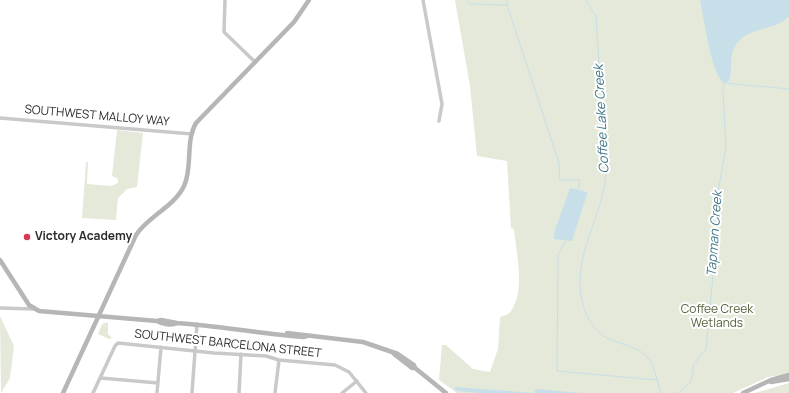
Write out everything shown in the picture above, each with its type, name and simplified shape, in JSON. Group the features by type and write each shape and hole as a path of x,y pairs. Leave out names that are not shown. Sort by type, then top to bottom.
{"main road":[{"path":"63,393 136,235 146,222 177,196 184,186 187,176 192,134 198,119 299,15 309,0"},
{"path":"0,260 29,305 34,309 44,312 157,321 161,320 272,333 304,334 307,336 358,341 394,354 398,354 409,360 415,368 445,393"},
{"path":"743,393 789,375"},
{"path":"769,382 789,379"}],"street":[{"path":"226,0 224,32 254,61"},
{"path":"423,0 442,104 439,121"},
{"name":"SOUTHWEST MALLOY WAY","path":"0,118 192,134"},
{"path":"0,308 34,309"},
{"path":"192,393 197,324"},
{"name":"SOUTHWEST BARCELONA STREET","path":"101,378 116,344 161,347 195,352 266,356 279,360 336,366 349,372 366,393"},
{"path":"157,393 161,347"},
{"path":"238,393 241,354"},
{"path":"274,393 279,360"},
{"path":"93,393 101,378 158,383"},
{"path":"342,393 357,381"}],"green space":[{"name":"Coffee Creek Wetlands","path":"455,0 789,0 789,374 768,377 733,393 457,393 439,380 442,345 446,345 473,369 490,372 498,349 500,317 509,313 516,302 519,282 514,229 511,228 507,161 477,156 470,86"},
{"path":"117,130 143,133 137,187 127,189 118,198 116,220 82,218 86,162 88,162 87,184 111,186 118,183 118,179 112,176"},
{"path":"0,316 14,346 10,378 1,393"},
{"path":"108,322 108,334 112,338 109,339 98,334 102,324"},
{"path":"789,383 789,393 755,393"}],"water":[{"path":"700,0 789,0 789,16 784,21 753,32 739,41 734,48 731,60 731,73 729,81 724,83 719,78 715,69"},
{"path":"570,188 587,192 587,194 572,241 554,239 554,233"},
{"path":"454,388 534,393 479,393 457,391"},
{"path":"536,389 581,393 534,393"}],"waterway":[{"path":"466,0 470,4 507,5"},
{"path":"507,0 507,5 559,163 560,180 580,180 578,190"},
{"name":"Coffee Lake Creek","path":"586,0 596,16 606,173 601,200 584,254 581,268 580,290 587,316 597,330 603,336 611,340 639,350 650,360 661,393"},
{"name":"Tapman Creek","path":"679,393 691,382 694,364 706,349 718,224 716,203 726,147 723,91 724,83 789,89"},
{"path":"566,240 558,255 557,371 657,380"}],"place":[{"name":"Victory Academy","path":"27,237"}]}
